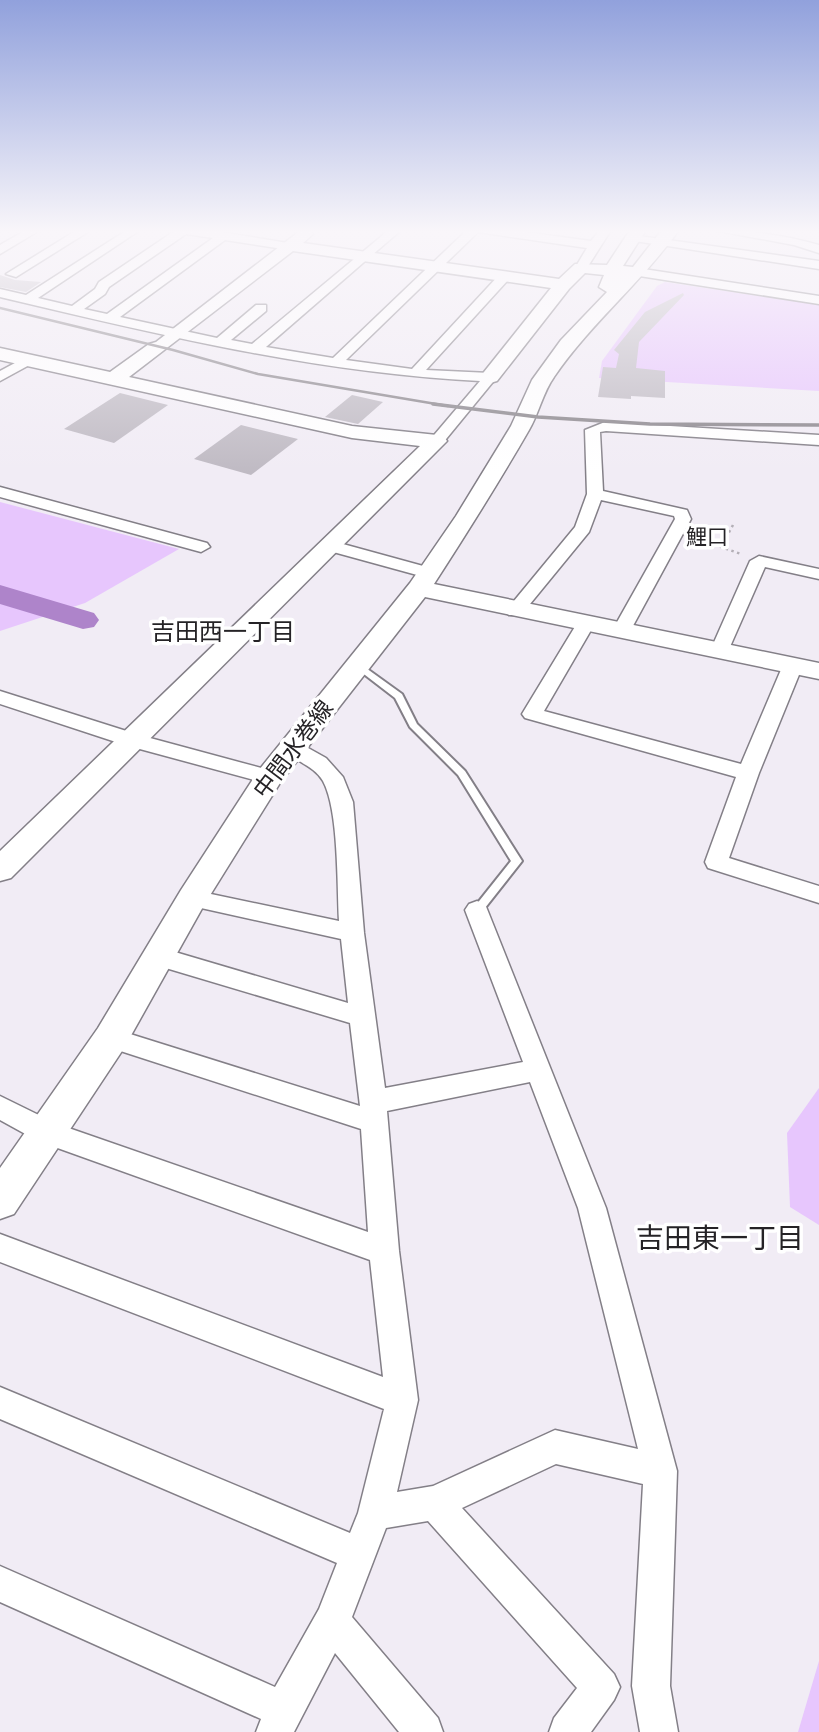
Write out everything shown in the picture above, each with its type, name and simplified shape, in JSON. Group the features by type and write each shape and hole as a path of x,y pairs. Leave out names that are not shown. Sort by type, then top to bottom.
{"street":[{"path":"73,311 107,320 165,342 219,343 416,373 490,377"},
{"path":"107,320 120,311"},
{"path":"113,379 206,311"},
{"path":"219,343 257,311"},
{"path":"255,349 301,311"},
{"path":"336,362 391,311"},
{"path":"416,373 474,311"},
{"path":"0,870 438,441 543,311"},
{"name":"中間水巻線","path":"0,1201 111,1038 192,898 269,777 424,581 514,437 542,380 568,344 597,311"},
{"path":"0,354 352,432 438,441"},
{"path":"0,377 27,360"},
{"path":"515,611 583,528 595,494 591,433 598,427 819,440"},
{"path":"0,492 201,547"},
{"path":"595,494 681,513 683,519 621,631"},
{"path":"332,546 424,581 515,611 720,649 819,671"},
{"path":"720,649 759,561 818,570"},
{"path":"585,625 532,714 748,773"},
{"path":"793,665 748,773 716,862 819,895"},
{"path":"0,697 132,740 269,777"},
{"path":"0,1584 279,1721 332,1621 375,1513 402,1400 352,933 342,802 332,776 319,763 292,746"},
{"path":"192,898 352,933"},
{"path":"477,910 592,1208 660,1471 651,1686 659,1732"},
{"path":"158,956 363,1017"},
{"path":"111,1038 373,1112 538,1070"},
{"path":"0,1107 48,1133 384,1251"},
{"path":"0,1248 402,1400"},
{"path":"0,1403 359,1555"},
{"path":"375,1513 435,1503 555,1447 660,1471"},
{"path":"435,1503 601,1687 568,1732"},
{"path":"332,1621 424,1732"}],"lane":[{"path":"359,666 399,696 413,725 462,772 517,861 477,910"}],"path":[{"path":"733,525 721,547 759,561"}],"shaded area":[{"path":"639,311 819,311 819,391 599,378 602,361"},
{"path":"0,502 179,549 85,603 0,631"},
{"path":"819,1088 819,1225 790,1207 787,1133"},
{"path":"819,1661 819,1732 798,1732"}],"building":[{"path":"669,311 639,342 636,368 665,371 665,398 598,397 603,367 616,368 619,354 614,350 645,312"},
{"path":"120,393 168,405 114,443 64,429"},
{"path":"352,395 383,402 358,424 325,417"},
{"path":"241,425 298,439 251,475 194,459"}],"waterway":[{"path":"0,594 83,620"}],"railway":[{"path":"12,311 173,350 258,374 445,405"},
{"path":"433,404 445,405"},
{"path":"445,405 538,417 650,424 819,425"}],"district":[{"name":"鯉口","path":"707,536"},
{"name":"吉田西一丁目","path":"223,631"},
{"name":"吉田東一丁目","path":"720,1238"}]}
